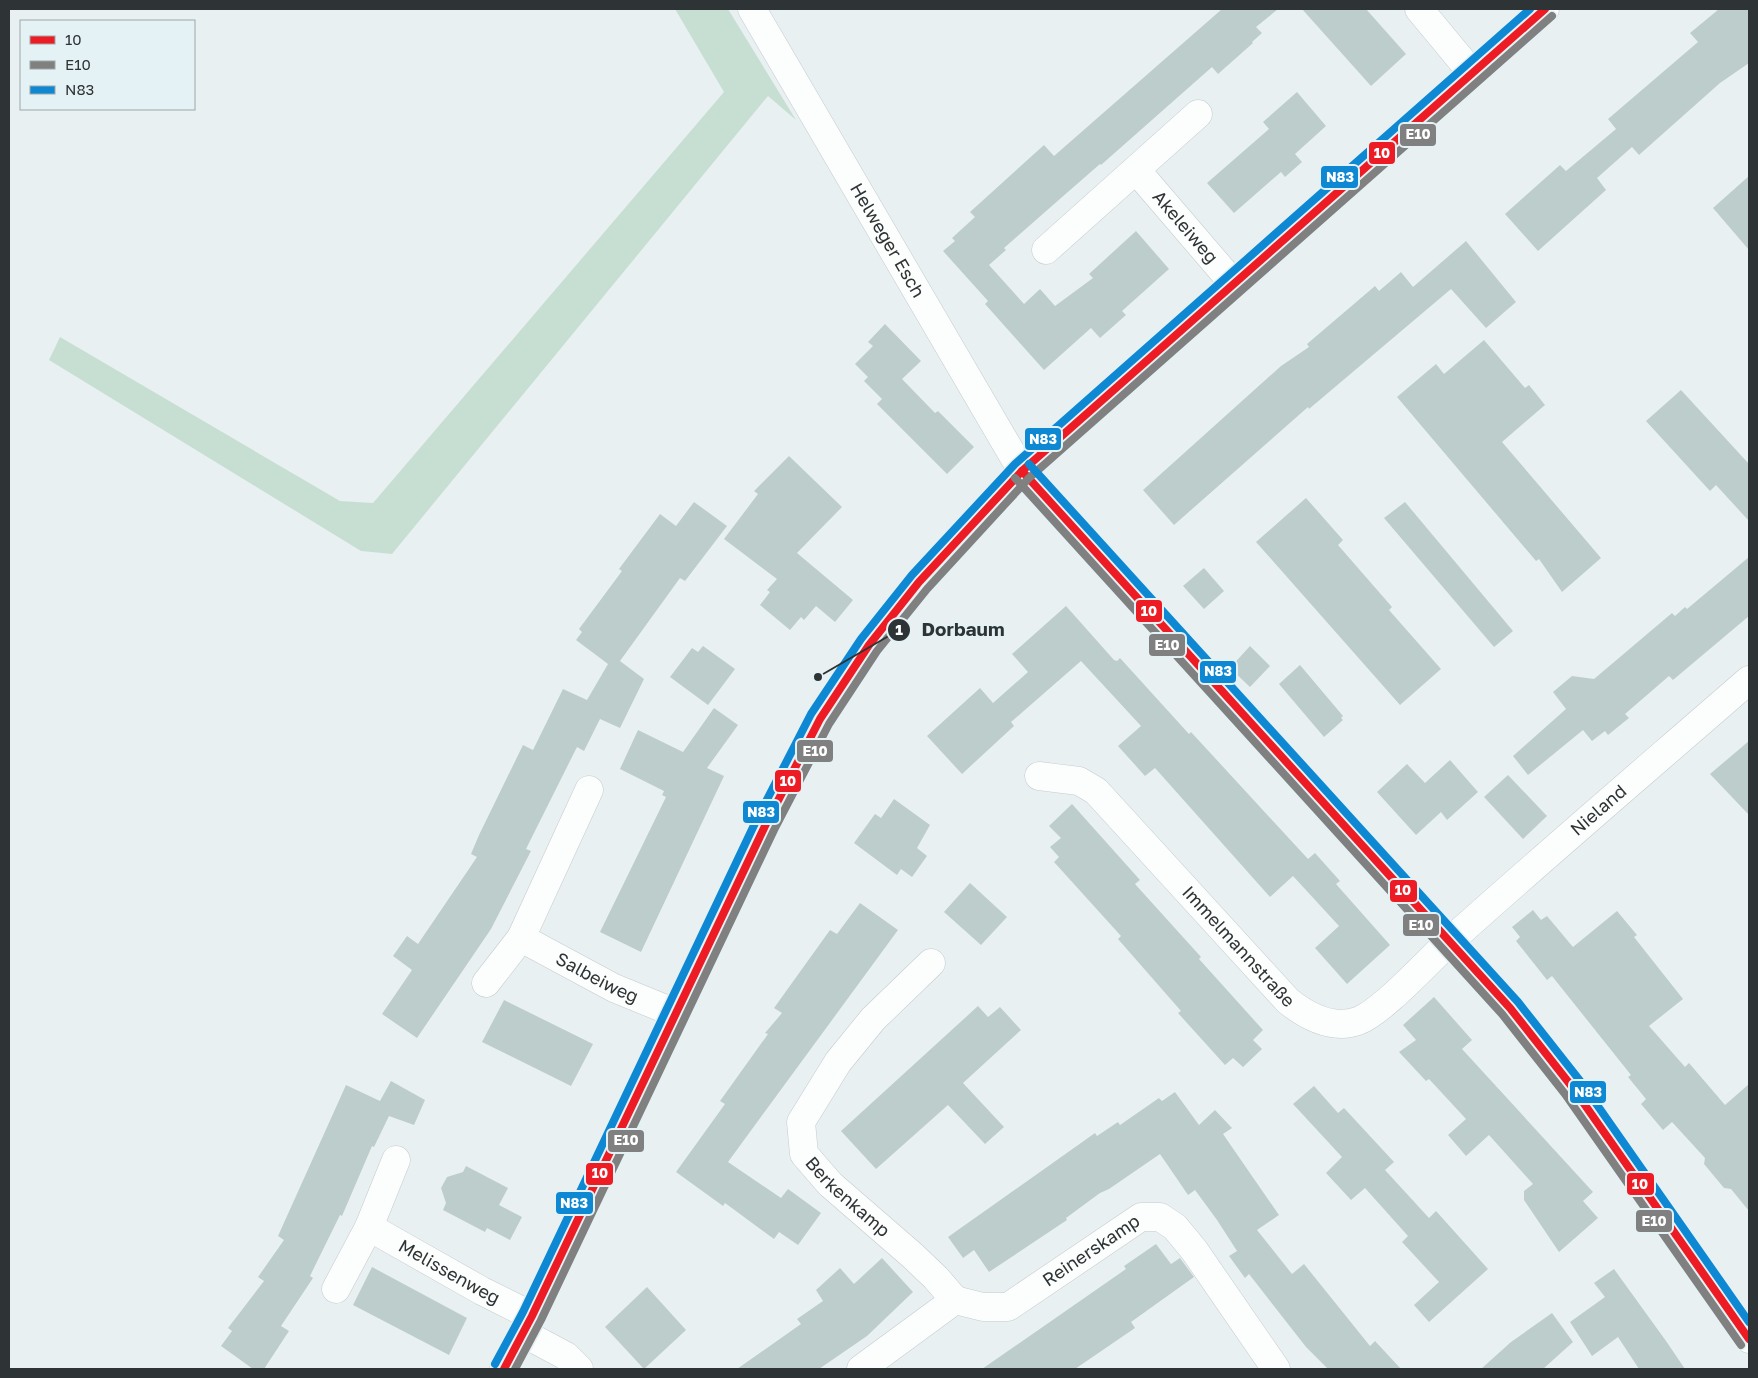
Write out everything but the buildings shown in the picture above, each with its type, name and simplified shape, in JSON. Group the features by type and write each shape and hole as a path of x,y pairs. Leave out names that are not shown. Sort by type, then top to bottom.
{"street":[{"name":"Helweger Esch","path":"752,9 1022,471"},
{"path":"1419,9 1472,73"},
{"path":"504,1369 528,1324 765,826 820,720 844,680 874,638 943,553 1022,471 1545,9"},
{"path":"1046,250 1137,171 1198,114"},
{"name":"Akeleiweg","path":"1137,171 1234,284"},
{"path":"1022,471 1510,1008 1573,1088 1749,1339"},
{"name":"Nieland","path":"1449,942 1749,680"},
{"name":"Immelmannstraße","path":"1039,776 1079,781 1096,792 1288,1001 1306,1014 1331,1024 1358,1020 1377,1009 1449,942"},
{"path":"486,983 521,938 589,790"},
{"name":"Salbeiweg","path":"521,938 614,988 675,1014"},
{"name":"Berkenkamp","path":"931,963 873,1019 838,1062 801,1122 804,1154 830,1184 936,1278 955,1300"},
{"path":"336,1289 369,1227 396,1160"},
{"name":"Reinerskamp","path":"955,1300 983,1307 1008,1308 1141,1217 1160,1217 1175,1227 1194,1250 1276,1369"},
{"name":"Melissenweg","path":"369,1227 482,1291 528,1324"},
{"path":"860,1369 955,1300"},
{"path":"528,1324 579,1369"}],"green space":[{"path":"675,9 728,9 796,120 768,96 392,554 361,551 49,360 60,337 340,501 373,503 724,92"}],"transit line":[{"name":"N83","path":"495,1364 523,1312 756,821 811,714 861,639 912,575 1015,464 1530,9"},
{"name":"10","path":"504,1369 532,1316 765,826 820,719 869,645 919,582 1022,471 1545,9"},
{"name":"E10","path":"515,1369 541,1320 774,830 829,724 877,651 927,589 1029,478 1552,16"},
{"name":"N83","path":"1029,464 1518,1002 1581,1082 1749,1322"},
{"name":"10","path":"1022,471 1510,1008 1573,1088 1749,1339"},
{"name":"E10","path":"1015,478 1502,1014 1565,1094 1741,1345"}],"place":[{"name":"Dorbaum","path":"818,677"}]}
